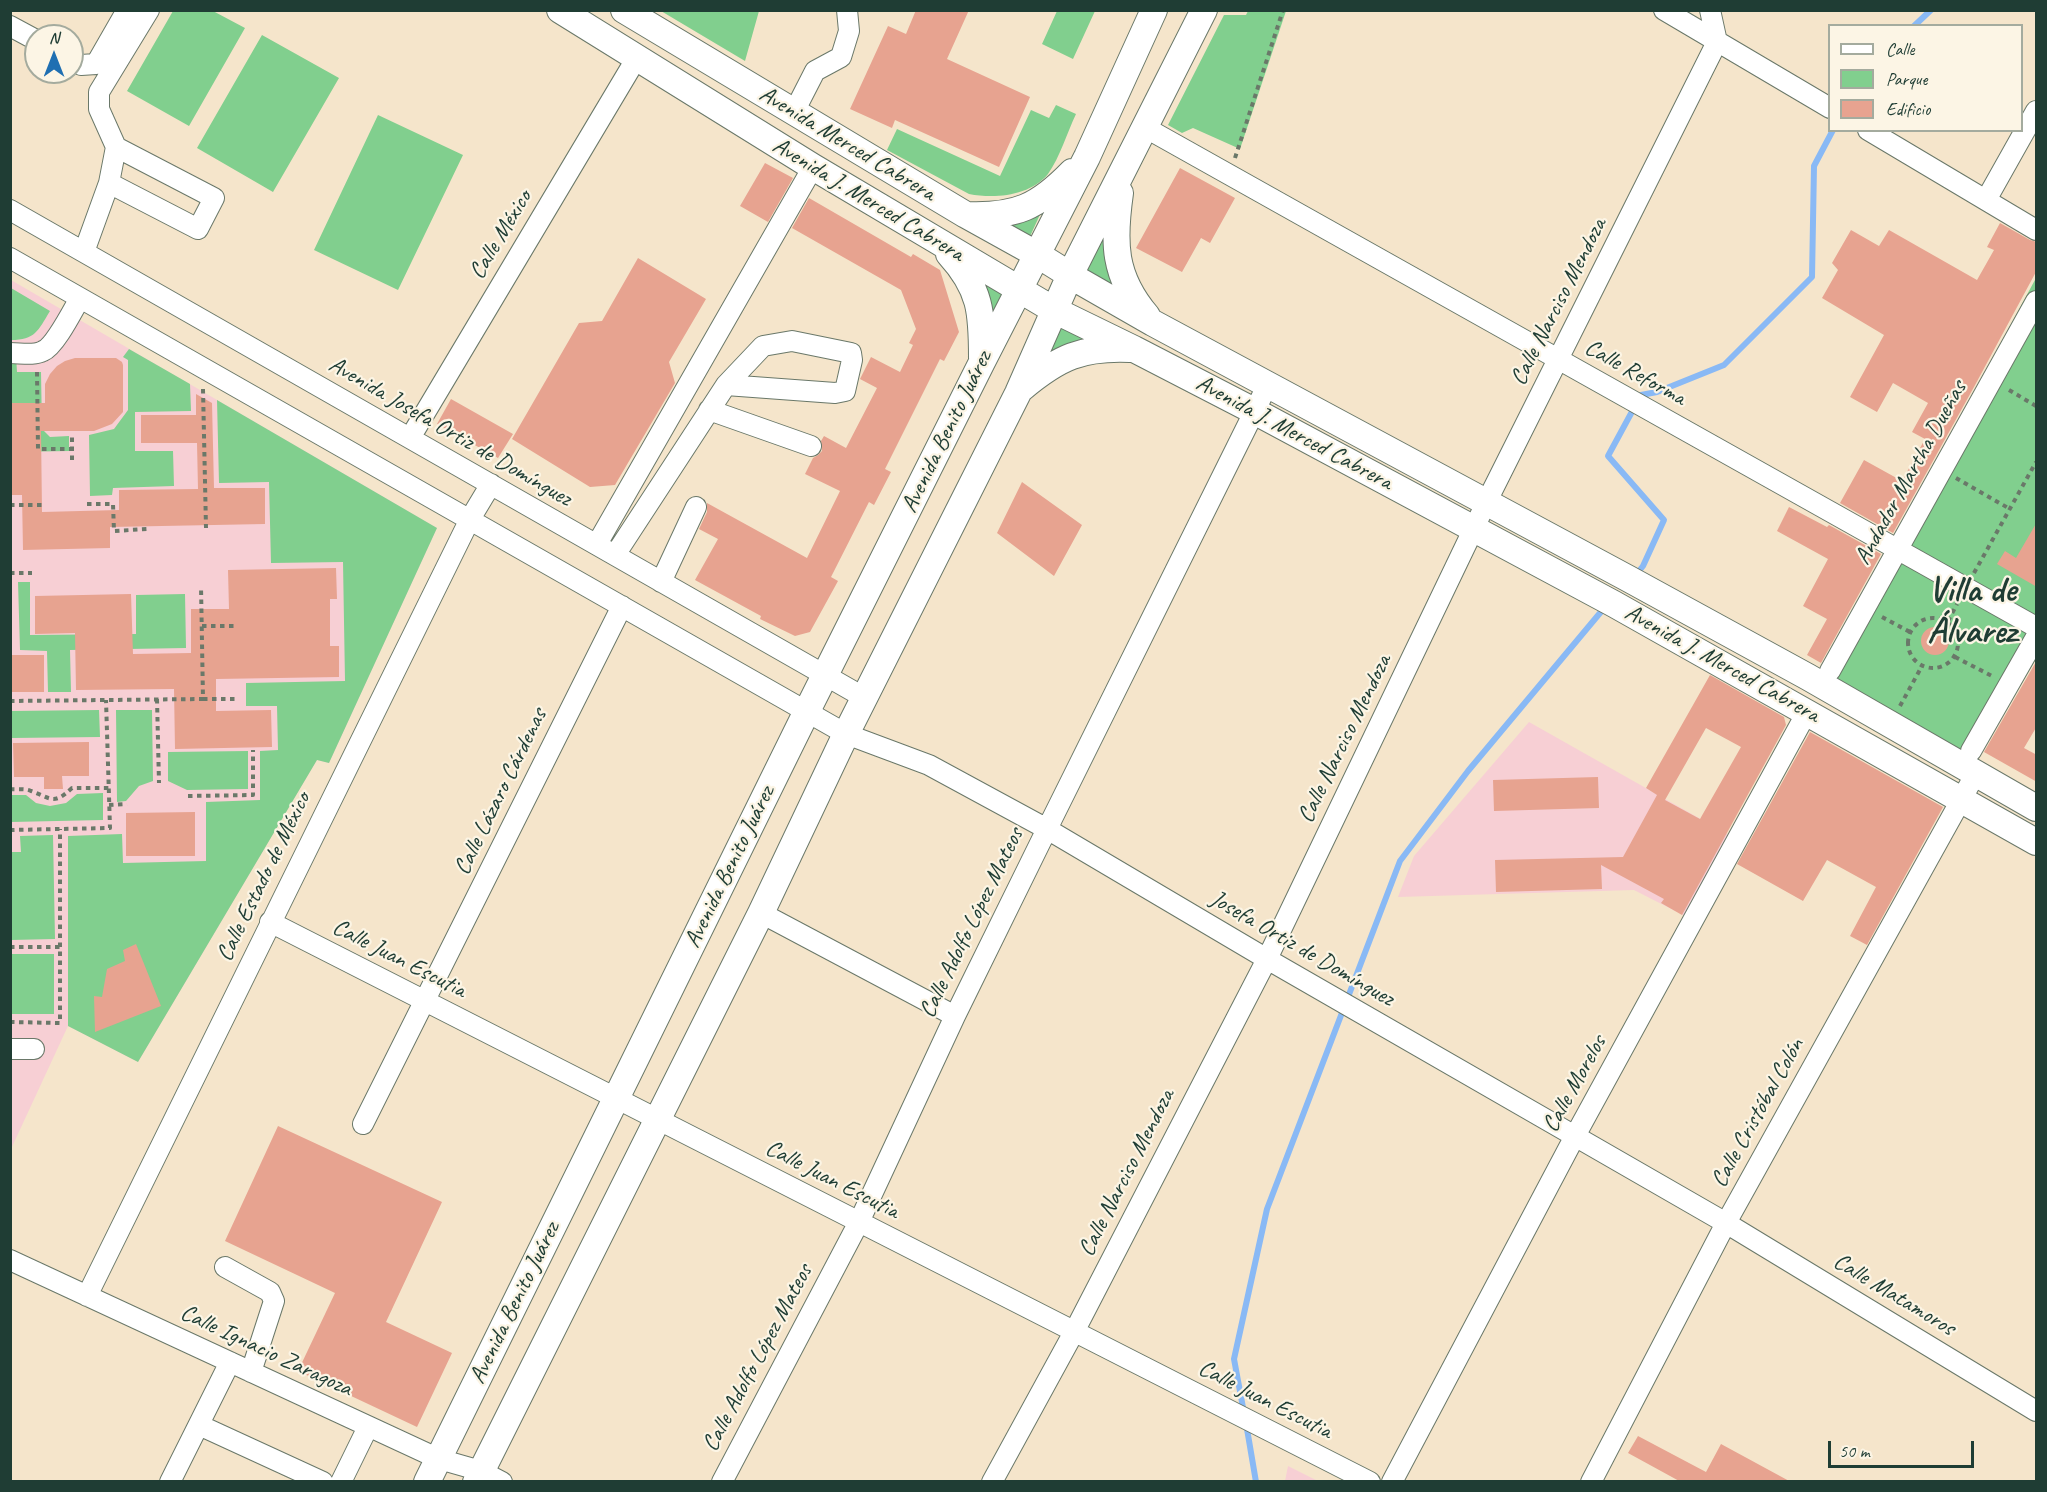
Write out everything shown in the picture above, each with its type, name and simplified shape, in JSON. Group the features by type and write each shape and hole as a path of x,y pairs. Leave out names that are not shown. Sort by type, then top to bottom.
{"main road":[{"name":"Avenida J. Merced Cabrera","path":"560,10 636,59 941,245 1054,310 1254,411 1614,604 2037,842"},
{"name":"Avenida Merced Cabrera","path":"624,10 1070,275"},
{"name":"Avenida Benito Juárez","path":"433,1470 807,711 1087,157 1154,10"},
{"name":"Avenida Benito Juárez","path":"486,1478 656,1119 761,913 846,734 1018,393 1070,275 1204,10"},
{"path":"966,215 988,216 1022,210 1049,195 1087,157"},
{"path":"1123,171 1115,230 1119,263 1132,298 1153,323"},
{"path":"941,245 959,265 973,287 982,320 982,362"},
{"name":"Avenida J. Merced Cabrera","path":"1070,275 1268,386 1487,501 1797,671 1973,762 2037,808"},
{"path":"1018,393 1044,370 1071,355 1104,348 1134,349"},
{"path":"1614,604 1629,579"}],"street":[{"path":"84,65 96,64 127,10"},
{"path":"84,252 109,183 116,147 99,109 99,92 149,10"},
{"path":"794,112 815,71 841,57 849,31 847,10"},
{"path":"1664,10 1828,107"},
{"path":"1710,10 1717,42"},
{"path":"10,26 24,34"},
{"name":"Calle Narciso Mendoza","path":"992,1482 1074,1332 1267,959 1487,501 1717,42"},
{"name":"Calle México","path":"410,438 636,59"},
{"path":"1986,200 2037,111"},
{"name":"Calle Reforma","path":"1146,128 2037,627"},
{"path":"1871,132 2037,230"},
{"path":"109,183 198,229 214,198 116,147"},
{"path":"597,544 813,167"},
{"name":"Avenida Josefa Ortiz de Domínguez","path":"10,210 865,698"},
{"path":"10,258 846,734"},
{"path":"10,353 45,351 80,298"},
{"name":"Andador Martha Dueñas","path":"1830,671 2037,301"},
{"path":"615,555 726,385 763,346 792,341 851,353 852,360 845,391 835,393 726,385"},
{"name":"Calle Adolfo López Mateos","path":"722,1482 859,1222 955,1016 1268,386"},
{"path":"709,410 811,446"},
{"name":"Calle Estado de México","path":"87,1296 470,519 491,484"},
{"path":"661,582 696,507"},
{"name":"Calle Lázaro Cárdenas","path":"363,1124 622,606"},
{"name":"Calle Cristóbal Colón","path":"1591,1482 1726,1223 1961,799 1973,762 2008,685 2037,637"},
{"name":"Calle Morelos","path":"1392,1482 1575,1136 1807,712"},
{"name":"Josefa Ortiz de Domínguez","path":"846,734 929,765 1047,829 1267,959 1726,1223"},
{"path":"761,913 955,1016"},
{"name":"Calle Juan Escutia","path":"270,922 1370,1482"},
{"path":"10,1049 34,1049"},
{"name":"Calle Matamoros","path":"1726,1223 2037,1411"},
{"name":"Calle Ignacio Zaragoza","path":"10,1260 368,1427 433,1470 486,1478"},
{"path":"225,1267 270,1292 274,1301 251,1372"},
{"path":"170,1482 230,1362"},
{"path":"199,1425 323,1482"},
{"path":"341,1482 368,1427"}],"path":[{"path":"1230,175 1283,10"},
{"path":"203,367 206,528"},
{"path":"37,372 38,449 72,449"},
{"path":"1992,380 2037,406"},
{"path":"72,435 72,460"},
{"path":"1947,621 2037,462"},
{"path":"1942,470 2010,509"},
{"path":"87,504 113,504 114,531 147,529"},
{"path":"10,506 45,505"},
{"path":"10,573 32,573"},
{"path":"201,586 203,699"},
{"path":"1865,608 1910,632"},
{"path":"1940,618 1947,621 1957,633 1959,641 1955,657 1937,668 1922,666 1908,648 1910,632 1922,620 1940,618"},
{"path":"202,627 238,626"},
{"path":"1955,657 2008,685"},
{"path":"1898,710 1922,666"},
{"path":"158,699 159,783"},
{"path":"10,701 236,699"},
{"path":"10,830 110,828 106,700"},
{"path":"189,796 253,795 253,750"},
{"path":"10,789 30,790 51,800 63,796 72,788 109,788"},
{"path":"109,805 127,804"},
{"path":"10,1022 60,1023 60,829"},
{"path":"10,947 60,947"}],"shaded area":[{"path":"11,280 437,528 329,763 317,760 138,1062 68,1026 11,1149"},
{"path":"1529,722 1729,835 1685,916 1634,890 1398,897 1414,856"},
{"path":"1288,1466 1318,1481 1285,1481"}],"green space":[{"path":"173,11 213,11 245,28 189,126 127,91"},
{"path":"661,11 759,11 745,61"},
{"path":"1057,11 1095,11 1073,59 1042,44"},
{"path":"1248,11 1286,11 1240,149 1193,128 1182,133 1168,125 1224,15 1246,15"},
{"path":"262,35 339,78 273,192 197,148"},
{"path":"1056,105 1076,114 1056,160 1041,181 1032,187 1011,194 990,196 969,194 887,150 897,129 1000,176 1031,110 1049,118"},
{"path":"378,115 463,155 398,290 314,250"},
{"path":"1043,208 1027,243 990,222"},
{"path":"1105,232 1107,266 1120,294 1085,275"},
{"path":"967,269 1005,289 986,332"},
{"path":"2036,278 2036,659 1975,763 1820,677"},
{"path":"11,288 50,311 35,333 19,340 11,340"},
{"path":"1063,320 1101,341 1043,362"},
{"path":"129,349 190,384 191,411 135,412 135,451 173,451 174,486 113,488 112,495 90,496 89,435 114,429 128,410 128,360 123,357"},
{"path":"10,356 16,356 17,372 41,372 42,429 50,437 69,436 69,451 11,452"},
{"path":"217,400 437,528 329,763 317,760 138,1062 68,1026 68,836 122,834 123,863 206,861 206,802 260,800 260,751 278,750 277,706 246,706 246,683 345,681 343,562 271,563 269,482 219,483"},
{"path":"18,582 30,582 30,635 136,634 136,595 185,594 186,648 70,650 71,692 48,692 47,651 20,650"},
{"path":"99,710 100,737 11,738 11,711"},
{"path":"116,710 152,710 153,781 139,786 126,801 117,802"},
{"path":"248,751 248,789 187,790 168,781 168,752"},
{"path":"103,793 103,820 11,822 11,795 26,795 36,803 50,806 66,803 77,794"},
{"path":"53,835 55,939 11,940 11,852 21,852 20,836"},
{"path":"11,954 54,954 54,1014 11,1014"}],"building":[{"path":"916,10 969,10 947,59 1030,97 999,167 895,120 892,128 850,109 888,26 906,34"},
{"path":"765,163 793,178 768,222 740,206"},
{"path":"1180,168 1235,198 1210,243 1201,238 1182,272 1136,248"},
{"path":"809,198 911,257 913,254 940,270 959,332 944,361 940,359 885,469 891,472 874,505 869,502 831,577 838,581 810,632 795,636 760,619 761,616 695,580 718,539 699,529 707,512 707,503 807,558 840,491 805,474 813,458 822,451 821,441 824,436 846,448 877,388 860,379 871,357 900,372 913,345 909,343 916,329 901,290 792,228"},
{"path":"2000,223 2037,242 2037,270 1893,533 1840,503 1864,460 1902,481 1925,439 1912,432 1928,403 1893,383 1877,412 1850,397 1884,335 1822,298 1838,270 1832,263 1851,230 1879,246 1889,230 1977,280 1994,250 1987,247"},
{"path":"638,258 706,299 669,362 675,383 615,485 590,487 512,439 579,323 602,321"},
{"path":"75,358 116,358 122,362 123,412 112,424 94,431 41,431 42,512 119,510 119,490 198,489 197,443 141,443 141,415 196,415 196,394 212,403 214,488 265,488 265,524 110,527 110,548 23,550 22,495 10,495 10,403 45,403 45,384 50,374 57,366"},
{"path":"451,399 513,434 498,458 437,424"},
{"path":"1022,482 1082,525 1054,576 997,533"},
{"path":"1789,507 1827,527 1829,525 1881,554 1821,663 1807,655 1827,619 1803,606 1828,559 1777,531"},
{"path":"2037,522 2037,587 1997,564 2005,551 2016,558"},
{"path":"336,568 337,599 330,599 330,646 339,646 339,677 216,679 216,711 271,710 272,747 175,749 174,689 76,690 75,633 35,634 35,596 131,594 133,654 191,653 191,609 229,609 228,570"},
{"path":"1935,627 1945,631 1949,641 1945,651 1935,655 1925,651 1921,641 1925,631"},
{"path":"10,655 44,655 44,692 10,692"},
{"path":"2037,660 2037,726 2024,748 2037,755 2037,782 1984,752"},
{"path":"1710,675 1784,717 1786,725 1682,915 1661,903 1664,899 1601,865 1602,889 1496,892 1495,860 1623,857 1657,795 1646,788","holes":["1706,728 1741,747 1700,819 1665,800"]},
{"path":"1810,732 1943,807 1867,945 1850,936 1876,887 1827,860 1803,901 1737,864"},
{"path":"89,742 89,776 62,776 63,789 44,789 44,777 14,777 13,743"},
{"path":"1598,777 1599,808 1494,811 1493,780"},
{"path":"195,812 195,856 126,856 126,813"},
{"path":"136,944 161,1006 95,1032 94,996 102,997 107,969 125,961 123,950"},
{"path":"278,1126 442,1202 386,1322 452,1353 417,1427 298,1371 335,1293 225,1241"},
{"path":"1638,1436 1706,1472 1721,1444 1791,1482 1681,1482 1628,1453"}],"waterway":[{"path":"1916,24 1931,10"},
{"path":"1635,576 1643,566 1664,520 1608,456 1641,395 1657,392 1724,365 1812,277 1814,166 1832,132"},
{"path":"1244,1413 1234,1359 1267,1209 1400,861 1468,771 1605,607"},
{"path":"1246,1423 1256,1482"}],"district":[{"name":"Villa de Álvarez","path":"1972,612"}]}
